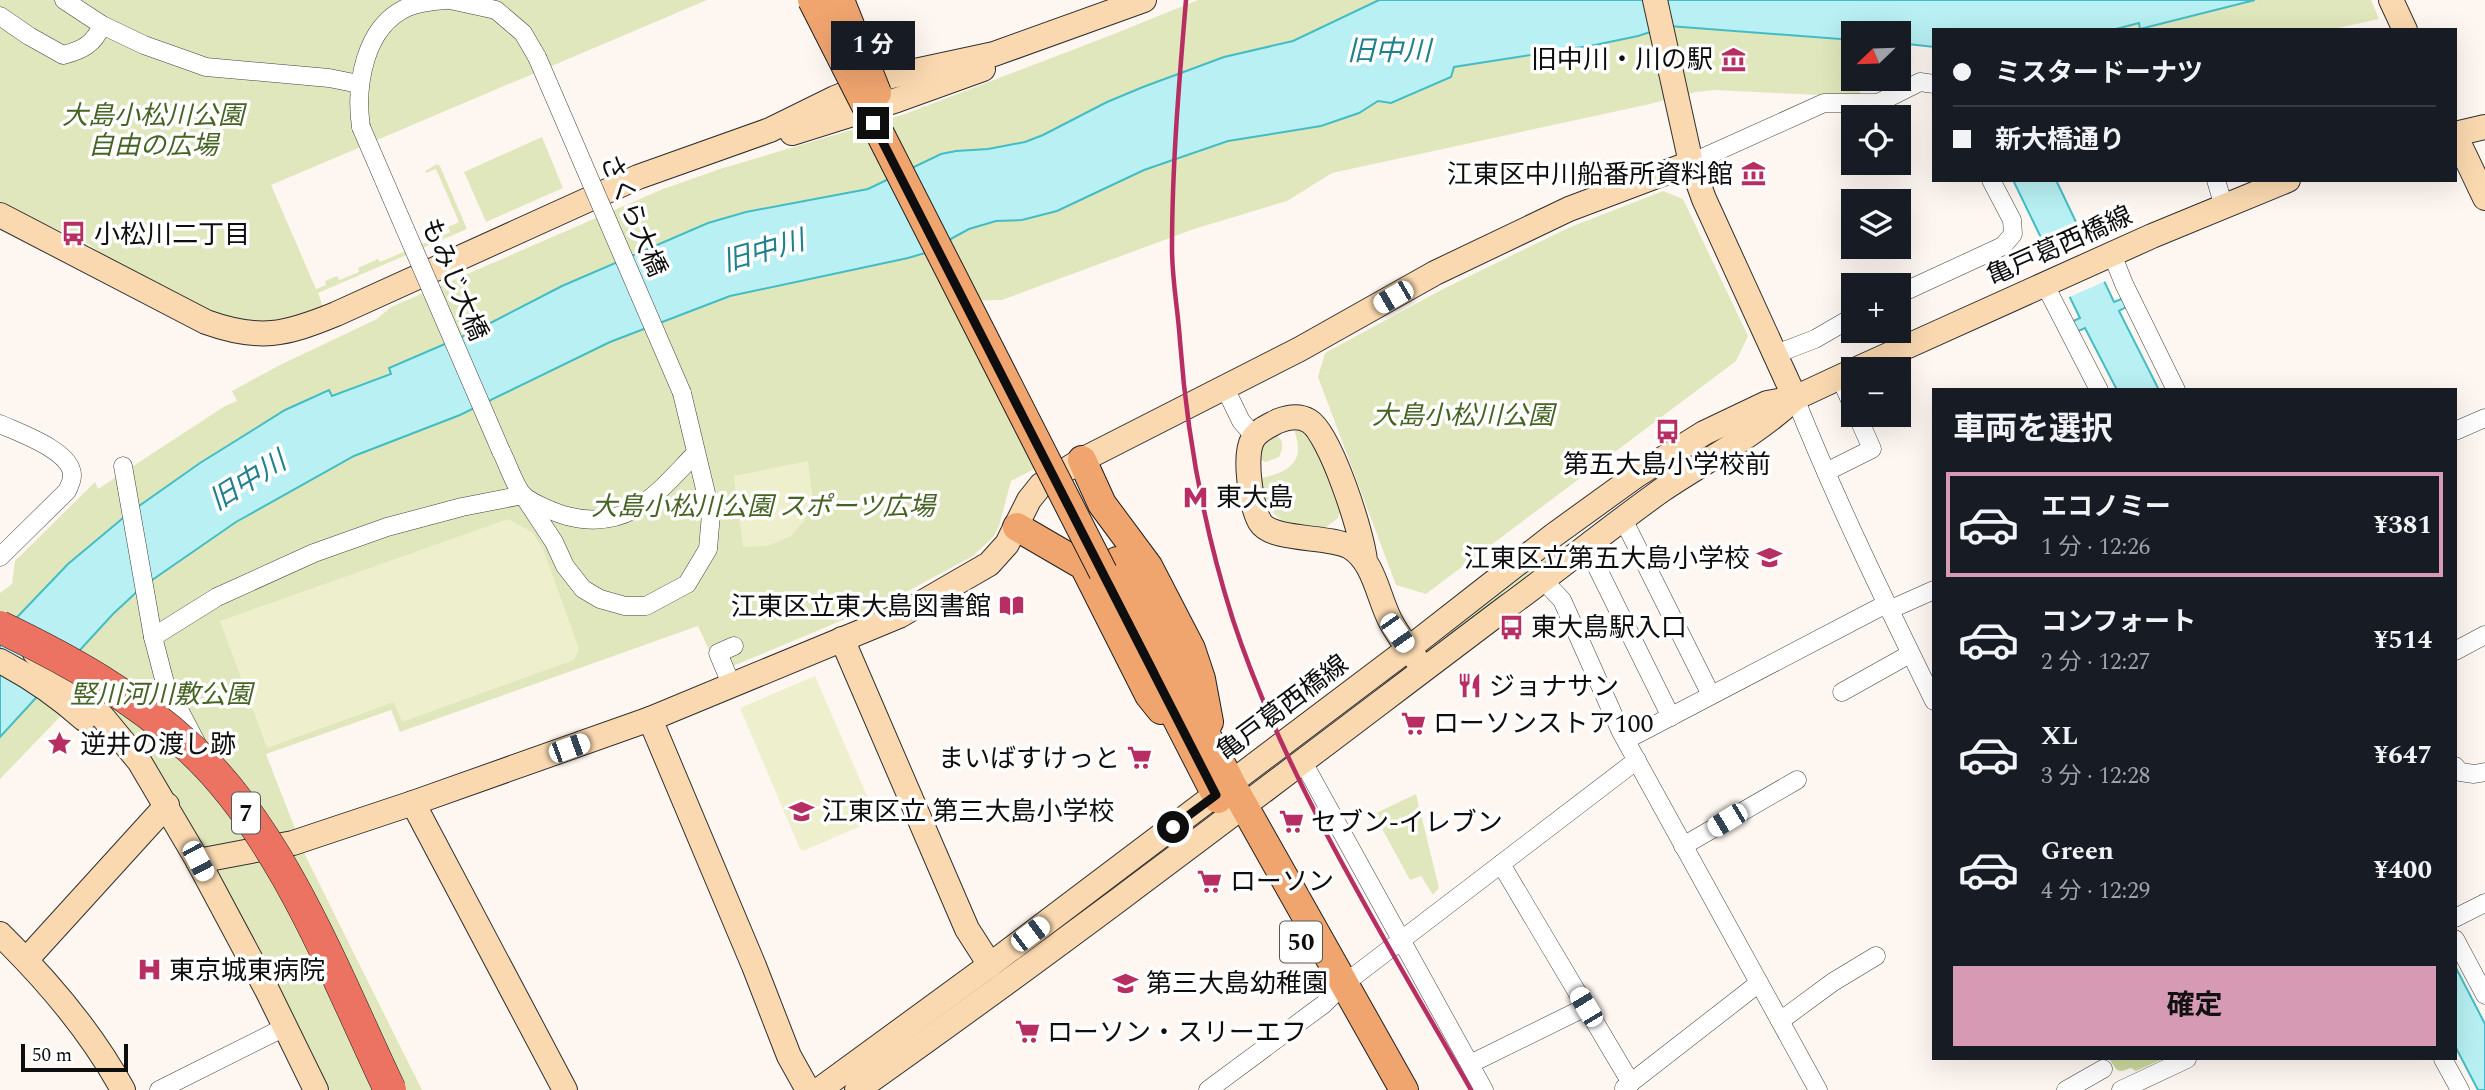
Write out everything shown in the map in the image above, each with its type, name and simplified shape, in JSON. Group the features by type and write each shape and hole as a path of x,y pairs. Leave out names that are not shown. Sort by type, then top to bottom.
{"highway":[{"name":"7","path":"0,625 107,683 136,703 192,750 217,776 254,824 289,882 390,1090"},
{"name":"7","path":"0,647 127,719 178,763 201,788 225,817 272,892 303,950 369,1090"}],"main road":[{"path":"799,0 870,97"},
{"name":"50","path":"812,0 870,97 1201,747 1338,990 1404,1090"},
{"name":"50","path":"831,0 870,97"},
{"path":"840,0 870,97"},
{"path":"1082,460 1102,504 1148,566 1191,649 1205,699 1201,747"},
{"path":"1017,527 1084,566 1149,695 1201,747"},
{"name":"50","path":"1338,990 1385,1090"}],"street":[{"path":"64,0 102,25 144,45 206,67 329,78 359,84"},
{"path":"448,0 497,5"},
{"name":"もみじ大橋","path":"448,0 420,3 406,8 394,16 380,32 367,55 359,84 358,109 361,127 501,451 523,495 554,542 565,566 583,589 600,599 625,606 646,606 687,584 708,549 711,514 695,454"},
{"path":"1655,0 1690,163 1704,200 1776,354 1887,607 1932,697"},
{"path":"2391,0 2404,28"},
{"path":"0,215 206,322 242,333 281,333 301,329 638,177 770,130 835,98 887,77 994,54 1132,3"},
{"name":"さくら大橋","path":"497,5 523,33 537,57 682,393 695,454"},
{"path":"0,16 63,55 81,50 96,39 102,25"},
{"path":"198,861 293,843 413,803 650,719 899,616 989,564 1017,527 1029,500 1041,485 1082,460 1324,337 1435,273 1569,209 1690,163 1824,103 1878,103 1920,82 1932,84"},
{"path":"2457,134 2485,127"},
{"path":"2457,138 2485,198"},
{"path":"1911,288 2003,246 2013,234 2012,220 1992,182"},
{"path":"2218,182 2224,207"},
{"name":"亀戸葛西橋線","path":"1886,357 2110,255 2283,182"},
{"path":"2110,255 2175,388"},
{"path":"2048,284 2098,388"},
{"path":"1776,354 1815,339 1841,324"},
{"name":"亀戸葛西橋線","path":"856,1090 985,999 1230,800 1408,649 1594,506 1655,462 1704,433 1767,404 1795,398 1841,377"},
{"path":"1225,388 1241,421 1254,436"},
{"name":"亀戸葛西橋線","path":"819,1090 990,965 1230,800 1303,762 1623,519 1773,419 1795,398"},
{"path":"1365,561 1364,543 1324,439 1316,426 1301,417 1285,418 1254,436 1248,458 1260,522 1269,531 1345,544 1358,552 1365,561 1389,618 1424,670"},
{"path":"2457,430 2485,418"},
{"path":"0,424 67,459 73,477 67,491 0,557"},
{"path":"1826,472 1872,449 1862,427"},
{"path":"153,637 216,597 314,554 387,527 462,507 523,495 556,513 580,519 603,521 627,514 647,503 695,454"},
{"path":"123,466 153,637 165,683 245,831"},
{"path":"1308,537 1324,537 1343,525 1348,508 1345,492"},
{"path":"1594,506 1586,521 1591,532 1590,544 1671,717"},
{"path":"1623,519 1711,695"},
{"path":"1554,535 1566,532 1581,543 1590,544"},
{"path":"1544,580 1562,600 1626,740 1818,1090"},
{"path":"1626,740 1887,607 1932,591"},
{"path":"0,625 139,761 198,861 316,1090"},
{"path":"2457,650 2485,635"},
{"path":"842,639 967,929 990,965"},
{"path":"732,685 718,653 734,646"},
{"path":"1842,692 1910,654"},
{"path":"0,661 24,673 67,704 90,714"},
{"path":"650,719 754,965 789,1056 808,1090"},
{"path":"1208,1090 1637,760"},
{"path":"1303,762 1485,1090"},
{"path":"2457,768 2460,772 2474,774 2485,772"},
{"path":"1683,846 1797,780"},
{"path":"413,803 565,1090"},
{"path":"26,960 167,805"},
{"path":"1501,864 1586,1007 1626,1086 1759,983"},
{"path":"2457,917 2485,903"},
{"path":"0,934 26,960 89,1034 123,1090"},
{"path":"2457,943 2485,995"},
{"path":"1780,1021 1833,982 1876,956"},
{"path":"1470,1064 1586,1007"},
{"path":"159,1090 285,1027"},
{"path":"2121,1090 2184,1060"},
{"path":"2444,1060 2460,1090"},
{"path":"2066,1090 2101,1064 2113,1090"}],"green space":[{"name":"大島小松川公園 自由の広場","path":"0,0 707,0 271,185 316,289 326,285 325,281 337,276 339,280 359,272 358,268 378,259 380,262 450,232 448,227 459,222 436,169 426,173 425,171 437,164 467,229 318,293 324,309 271,325 206,313 82,240 0,201"},
{"path":"1198,0 1379,0 1293,41 1143,87 1025,142 941,154 868,189 746,212 707,223 562,286 475,331 389,368 392,374 331,396 328,390 285,410 200,463 0,635 0,593 12,584 15,561 95,482 98,489 225,406 237,401 232,391 280,365 377,319 391,307 663,189 720,169 905,114"},
{"path":"2258,0 2371,0 2379,19 2338,28 2145,28"},
{"path":"2139,23 2141,28 2120,28"},
{"path":"1669,26 1841,39 1841,91 1860,91 1860,97 1715,90 1696,92 1332,173 1287,201 1194,229 1002,300 952,301 1014,418 1014,428 1034,469 1011,481 994,536 973,556 895,598 719,672 698,626 400,732 391,710 266,754 306,857 422,1090 330,1090 180,804 145,758 82,694 0,779 0,737 113,614 142,587 236,522 354,456 460,415 610,342 730,296 925,253 969,229 996,221 1022,220 1057,211 1144,170 1228,141 1321,126 1359,113 1378,101 1391,103 1451,77 1454,67 1525,56"},
{"path":"542,137 563,188 486,222 464,172"},
{"name":"大島小松川公園","path":"1663,191 1683,199 1748,336 1736,361 1426,594 1396,585 1318,377 1325,353 1443,289 1568,228"},
{"path":"1291,423 1313,429 1341,509 1338,518 1325,528 1305,528 1287,523 1273,512 1262,492 1262,478 1291,466 1298,453"},
{"path":"1273,434 1282,443 1279,457 1266,462 1260,460 1258,448"},
{"name":"大島小松川公園 スポーツ広場","path":"808,461 813,501 804,521 791,536 768,546 743,547 734,476"},
{"path":"508,519 532,532 543,549 579,649 574,660 402,722 394,702 267,748 220,621"},
{"path":"1568,543 1572,549 1507,590 1448,636 1443,630 1511,578"},
{"path":"815,676 877,819 803,851 740,708"},
{"path":"1416,794 1439,888 1433,895 1421,876 1410,880 1374,814"},
{"path":"2110,1060 2161,1060 2136,1071 2131,1068 2117,1070"}],"water":[{"name":"旧中川","path":"1379,0 2255,0 2144,28 2140,28 2139,23 2120,28 1932,28 1932,47 1911,44 1911,21 1841,21 1841,39 1669,26 1595,45 1454,67 1451,77 1391,103 1378,101 1359,113 1321,126 1228,141 1144,170 1057,211 1022,220 996,221 969,229 925,253 730,296 610,342 460,415 354,456 236,522 142,587 113,614 0,737 0,635 68,564 129,513 200,463 285,410 329,390 332,396 391,374 389,368 475,331 562,286 708,223 746,212 868,189 941,154 1025,142 1107,102 1224,57 1293,41"},
{"path":"2014,182 2057,182 2114,302 2124,298 2128,306 2119,311 2158,388 2116,388 2085,328 2076,332 2071,322 2080,318"},
{"path":"2457,970 2485,1024 2485,1090 2478,1090 2457,1050"}],"pier":[{"path":"2088,241 2106,281 2067,298 2048,259"}],"railway":[{"path":"1186,0 1178,93 1172,261 1187,412 1213,551 1233,620 1281,742 1340,860 1471,1090"}],"place":[{"name":"旧中川・川の駅","path":"1733,59"},
{"name":"江東区中川船番所資料館","path":"1753,174"},
{"name":"小松川二丁目","path":"74,234"},
{"name":"第五大島小学校前","path":"1667,432"},
{"name":"東大島","path":"1196,497"},
{"name":"江東区立第五大島小学校","path":"1770,558"},
{"name":"江東区立東大島図書館","path":"1011,606"},
{"name":"東大島駅入口","path":"1511,627"},
{"name":"ジョナサン","path":"1469,686"},
{"name":"ローソンストア100","path":"1413,723"},
{"name":"逆井の渡し跡","path":"60,744"},
{"name":"まいばすけっと","path":"1140,758"},
{"name":"江東区立 第三大島小学校","path":"802,811"},
{"name":"セブン-イレブン","path":"1291,822"},
{"name":"ローソン","path":"1210,881"},
{"name":"東京城東病院","path":"149,970"},
{"name":"第三大島幼稚園","path":"1126,983"},
{"name":"ローソン・スリーエフ","path":"1027,1032"}],"route":[{"path":"873,123 1216,795 1173,827"}],"park label":[{"name":"竪川河川敷公園","path":"161,694"}]}
